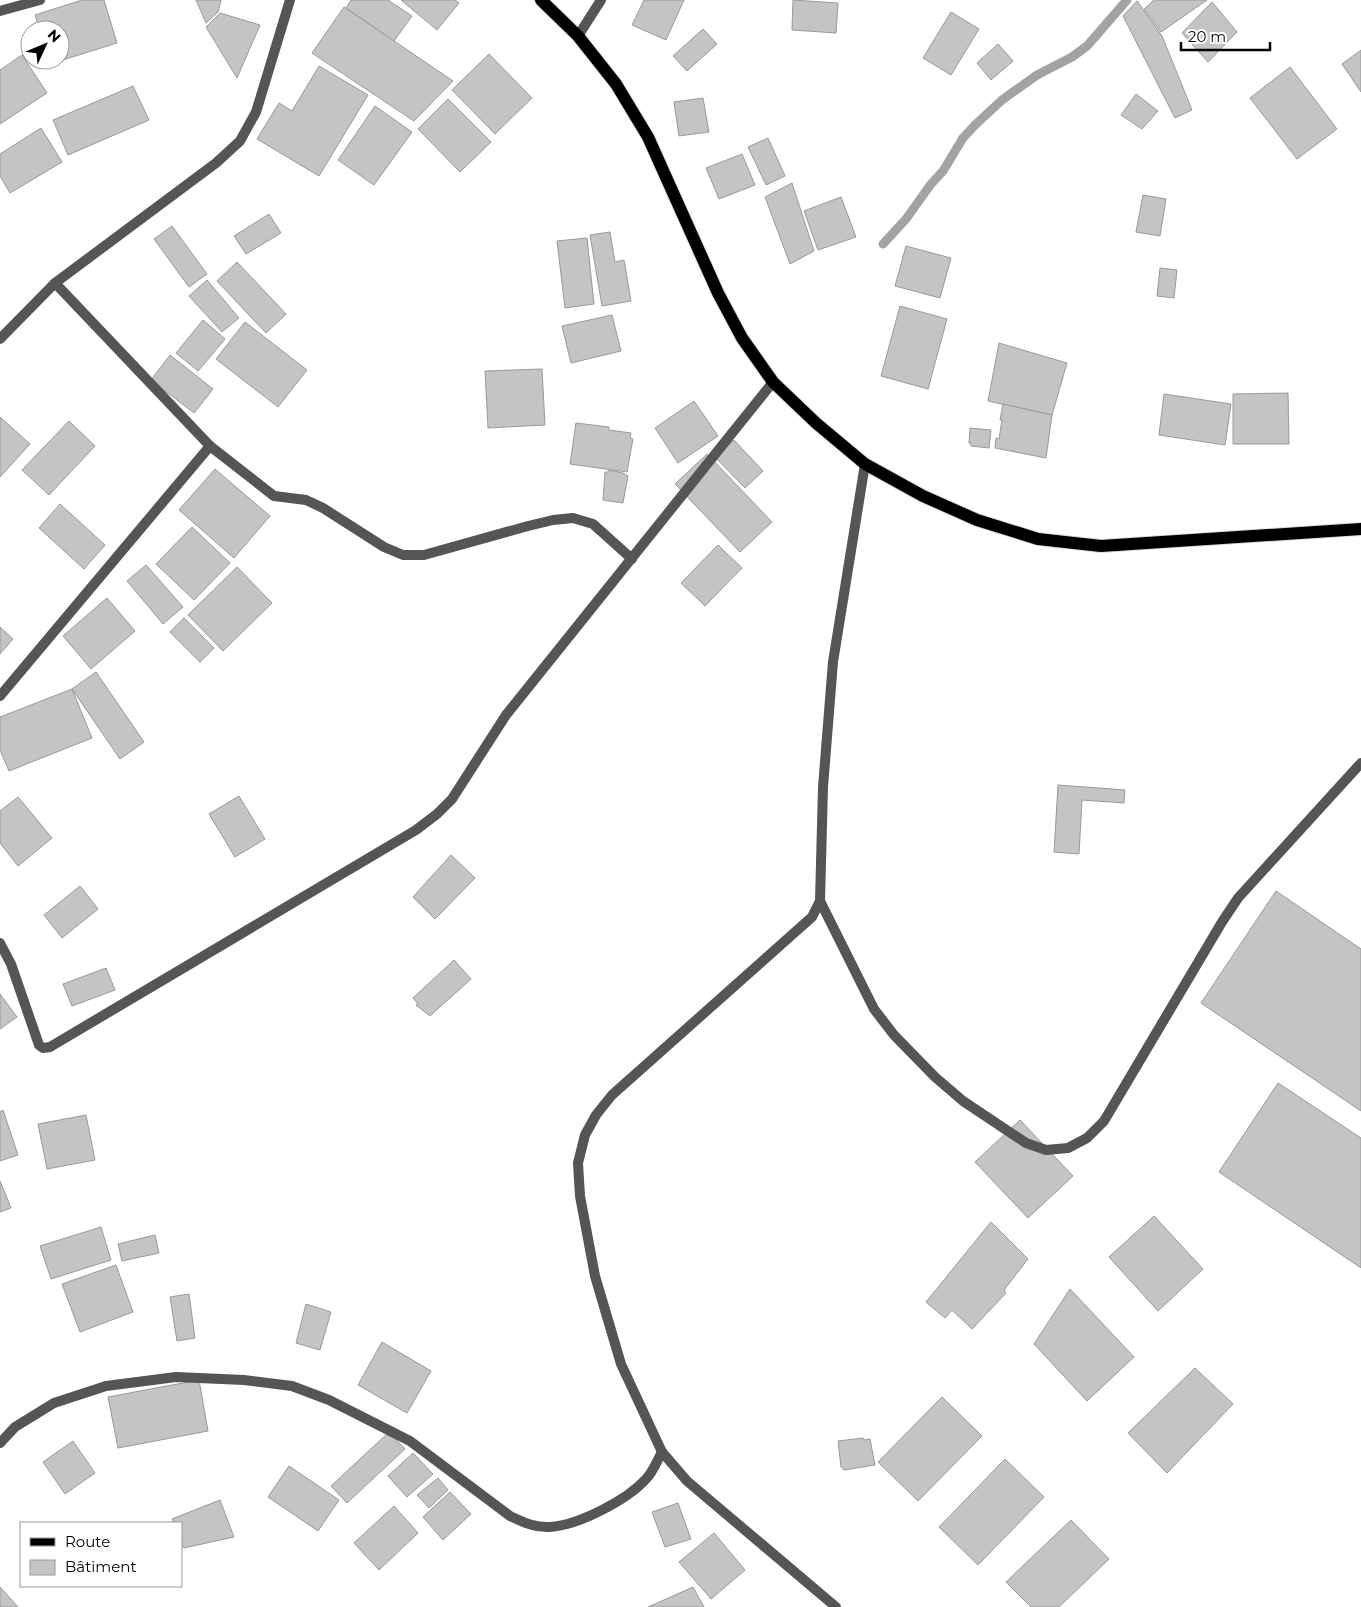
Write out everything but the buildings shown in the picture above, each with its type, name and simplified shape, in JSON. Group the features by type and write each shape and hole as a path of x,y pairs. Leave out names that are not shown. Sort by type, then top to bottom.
{"main road":[{"path":"541,0 578,36 616,84 648,137 726,308 742,338 773,382 816,424 865,464 923,496 978,520 1038,539 1100,546 1361,529"}],"street":[{"path":"0,11 40,0"},
{"path":"0,338 55,283 216,163 240,141 256,112 290,0"},
{"path":"578,36 601,0"},
{"path":"55,283 210,446 274,496 306,500 323,508 384,547 403,554 424,555 528,526 553,520 573,518 593,524 632,559"},
{"path":"0,943 11,964 39,1045 43,1048 50,1047 416,830 437,814 452,798 506,714 773,382"},
{"path":"0,696 210,446"},
{"path":"836,1607 687,1481 662,1452 621,1364 595,1276 580,1196 578,1163 585,1135 596,1115 612,1095 812,917 820,900 823,787 833,662 865,464"},
{"path":"820,900 874,1009 894,1034 935,1077 963,1101 1026,1143 1046,1150 1068,1148 1086,1138 1104,1121 1238,898 1361,763"},
{"path":"0,1443 15,1427 54,1403 106,1386 176,1377 244,1380 292,1386 329,1400 410,1441 510,1516 528,1525 549,1527 570,1524 631,1494 648,1478 662,1452"}],"waterway":[{"path":"883,244 906,219 931,184 943,171 963,138 975,125 1002,100 1037,75 1072,57 1087,46 1127,0"}]}
